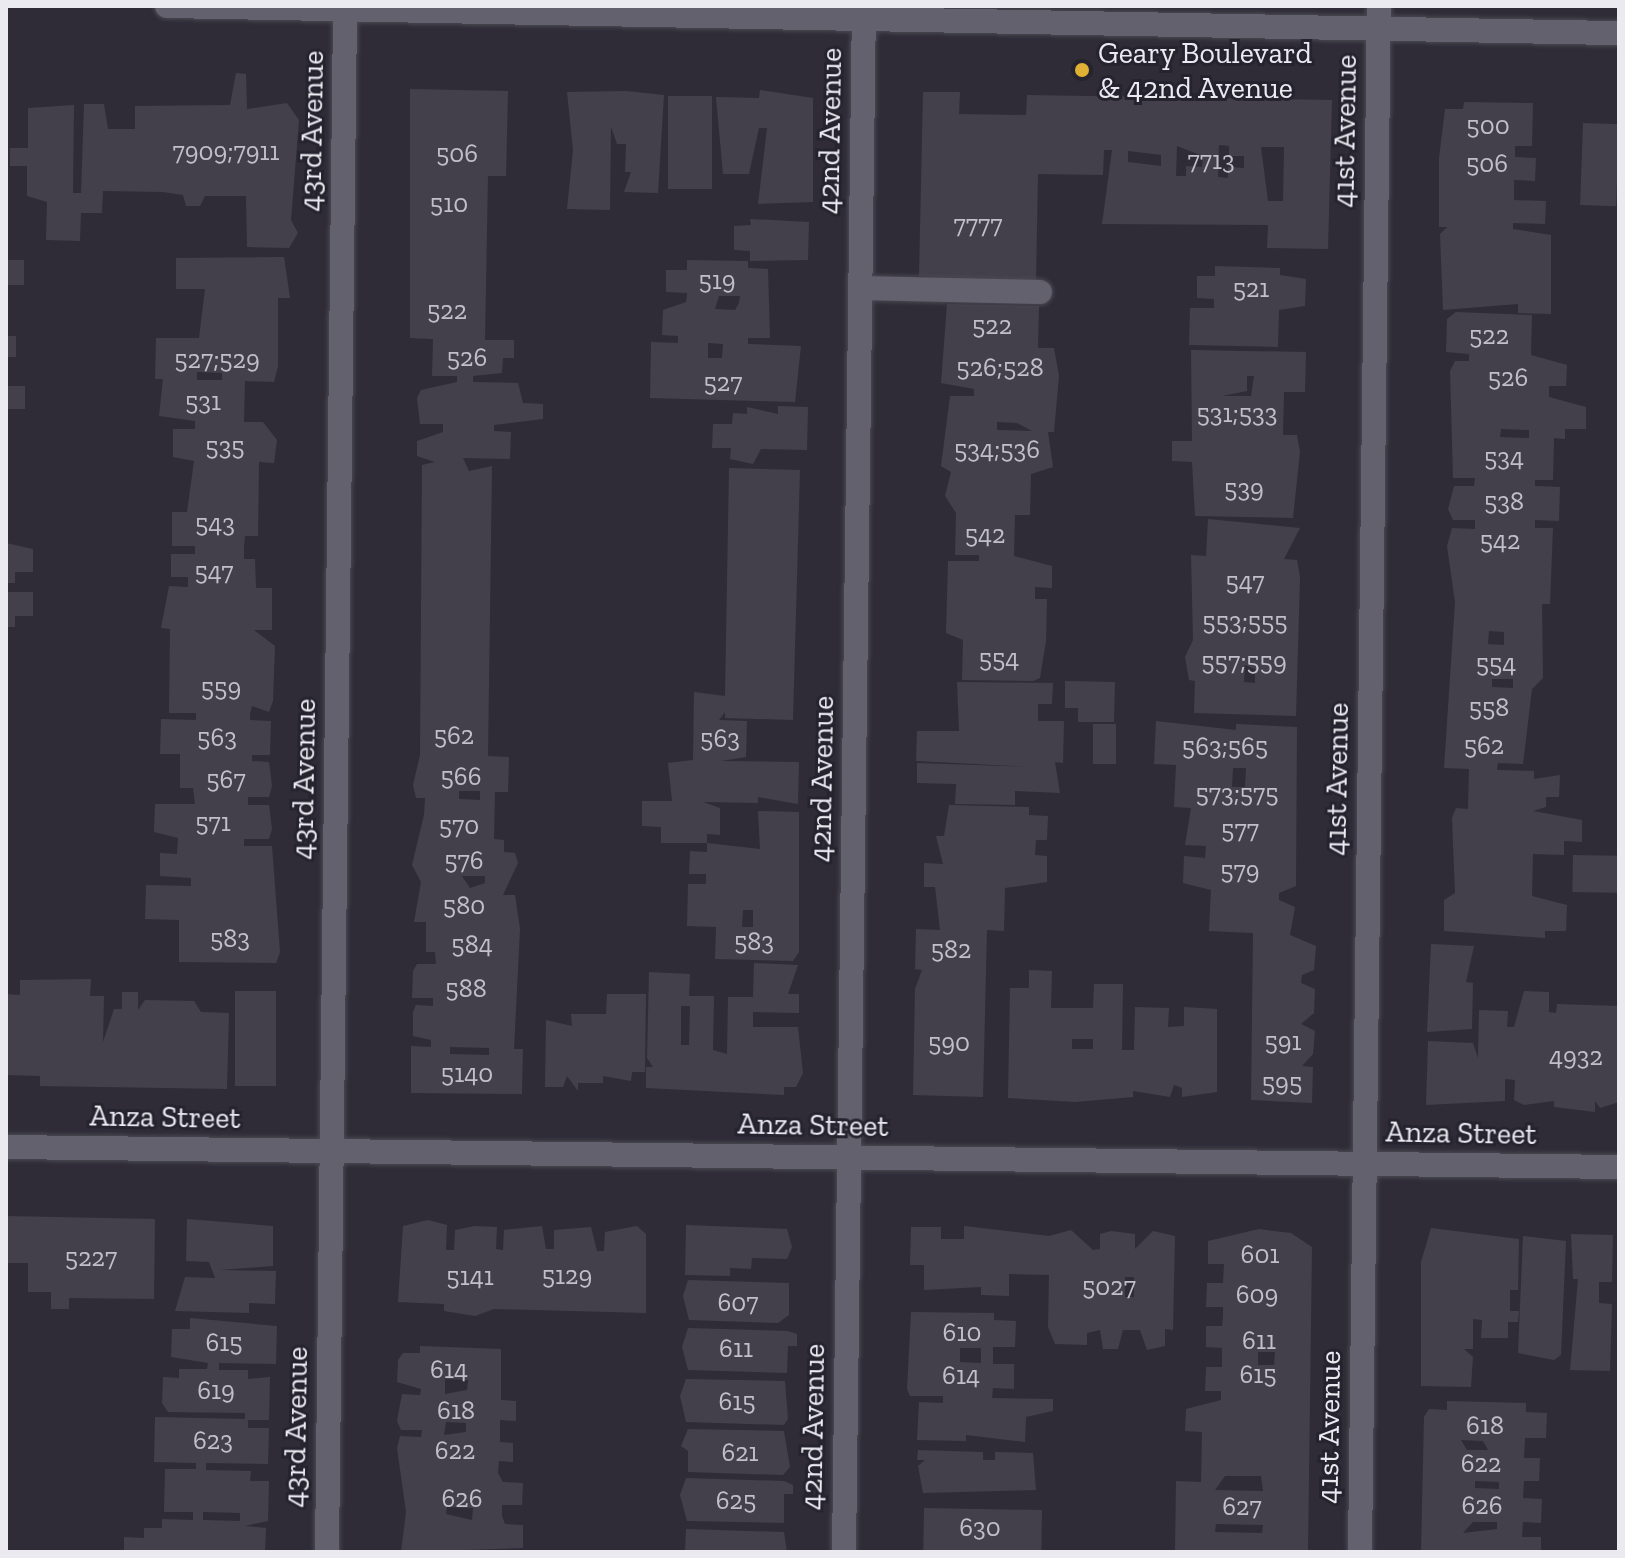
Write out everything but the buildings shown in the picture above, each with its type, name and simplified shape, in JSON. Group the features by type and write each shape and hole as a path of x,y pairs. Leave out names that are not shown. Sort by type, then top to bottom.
{"street":[{"path":"167,6 345,10 1379,16 1619,33"},
{"name":"43rd Avenue","path":"327,1552 345,10"},
{"name":"42nd Avenue","path":"844,1552 864,13"},
{"name":"41st Avenue","path":"1360,1552 1379,16"},
{"path":"860,288 1040,292"},
{"name":"Anza Street","path":"6,1147 1619,1167"}],"place":[{"name":"Geary Boulevard & 42nd Avenue","path":"1082,70"}]}
